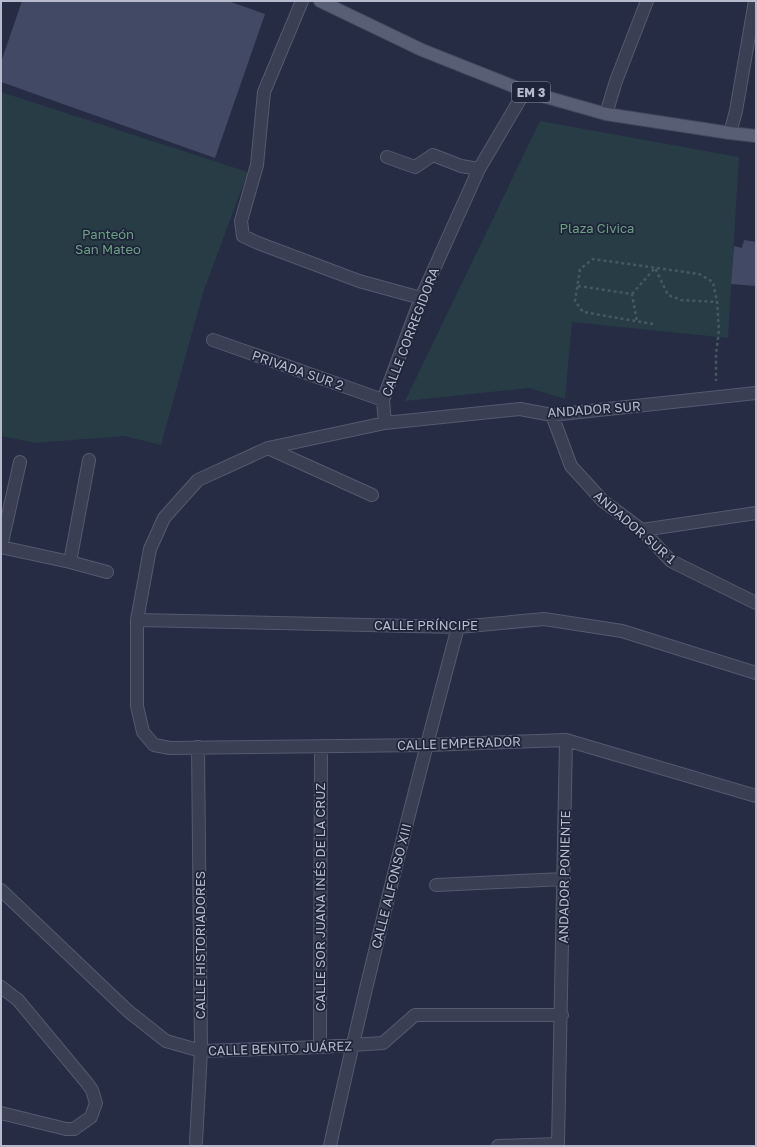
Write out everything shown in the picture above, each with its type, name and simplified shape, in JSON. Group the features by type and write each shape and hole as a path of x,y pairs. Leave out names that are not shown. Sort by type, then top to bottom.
{"main road":[{"name":"EM 3","path":"320,1 422,50 525,91 606,114 756,136"}],"street":[{"path":"302,1 264,92 257,165 241,221 243,236 258,243 359,280 422,298"},
{"path":"606,114 616,81 647,1"},
{"path":"730,133 736,111 755,1"},
{"name":"CALLE CORREGIDORA","path":"385,423 383,400 422,298 478,169 525,91"},
{"path":"387,157 415,166 433,155 461,166 478,169"},
{"name":"PRIVADA SUR 2","path":"213,340 383,400"},
{"name":"ANDADOR SUR","path":"385,423 520,409 552,415 756,393"},
{"name":"ANDADOR SUR 1","path":"552,415 571,466 602,501 642,530 671,561 756,603"},
{"path":"137,620 150,549 164,518 198,480 268,448 385,423"},
{"path":"268,448 372,495"},
{"path":"70,562 89,460"},
{"path":"20,462 1,547 70,562 107,572"},
{"path":"642,530 756,513"},
{"name":"CALLE PRÍNCIPE","path":"137,620 458,627 544,619 622,631 756,673"},
{"name":"CALLE EMPERADOR","path":"137,620 137,706 144,732 154,745 170,748 427,745 566,740 756,796"},
{"name":"CALLE ALFONSO XIII","path":"330,1146 352,1045 458,627"},
{"name":"ANDADOR PONIENTE","path":"498,1146 558,1144 562,1015 566,740"},
{"name":"CALLE SOR JUANA INÉS DE LA CRUZ","path":"320,1048 321,746"},
{"name":"CALLE HISTORIADORES","path":"196,1142 201,1051 198,747"},
{"path":"436,885 564,879"},
{"name":"CALLE BENITO JUÁREZ","path":"1,890 128,1011 166,1041 201,1051 320,1048 383,1043 415,1015 562,1015"},
{"path":"1,987 18,1000 92,1090 96,1103 91,1117 74,1129 66,1129 1,1112"}],"path":[{"path":"653,324 583,312 575,301 580,269 593,259 699,274 713,282 720,330 716,354 716,398"},
{"path":"632,294 655,268"},
{"path":"655,268 668,295 681,300 717,302"},
{"path":"578,286 632,294"},
{"path":"632,294 637,322"}],"green space":[{"name":"Panteón San Mateo","path":"1,92 248,172 203,293 161,445 124,436 36,443 1,436"},
{"name":"Plaza Civica","path":"540,121 739,157 728,338 572,322 565,399 529,388 405,401"}],"building":[{"path":"22,1 228,1 265,14 215,158 1,82 1,62"},
{"path":"744,240 756,242 756,286 731,284 734,246 742,248"}]}
